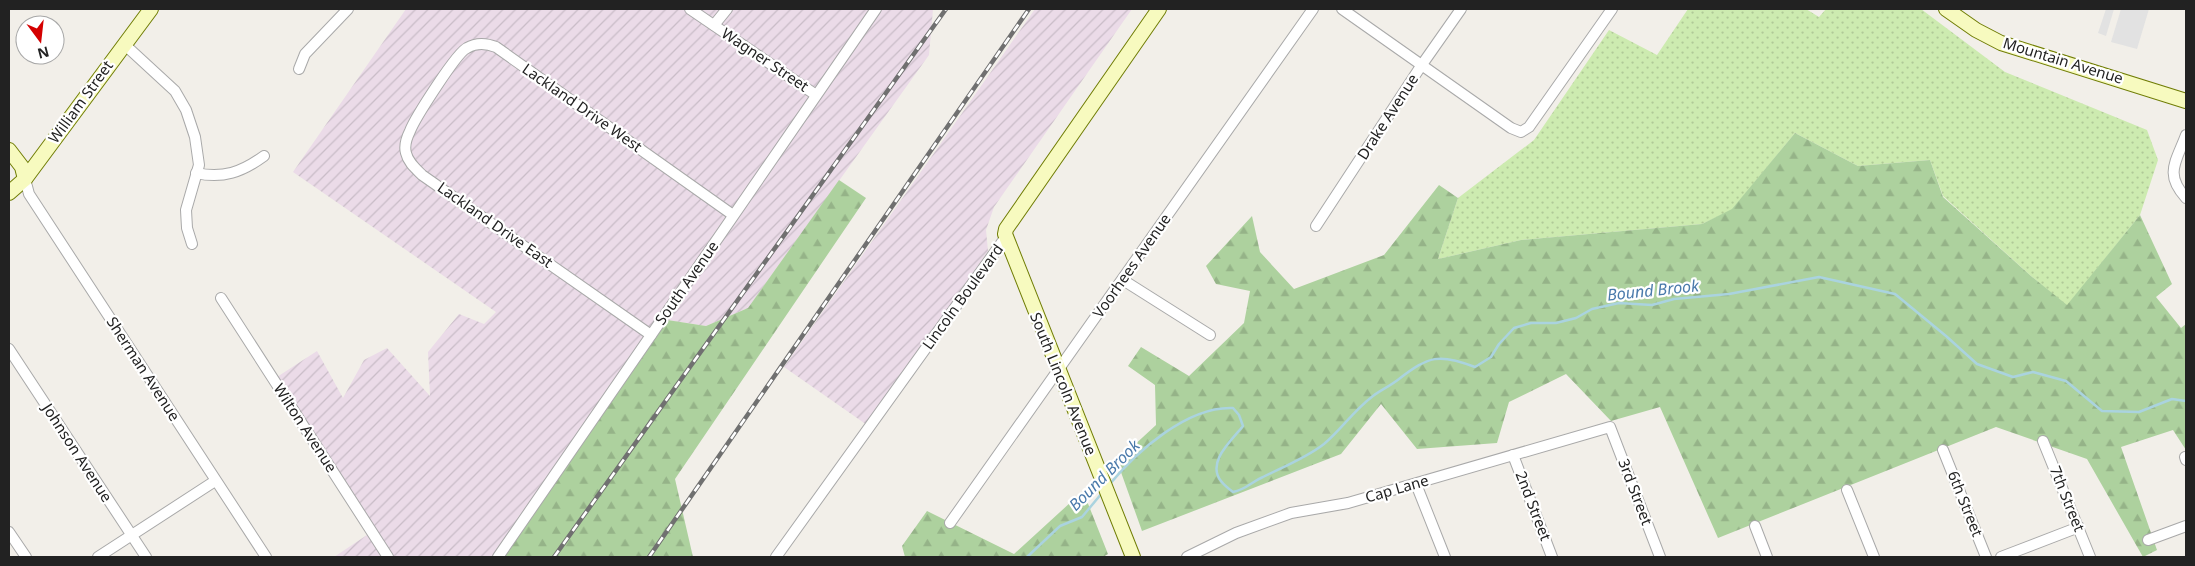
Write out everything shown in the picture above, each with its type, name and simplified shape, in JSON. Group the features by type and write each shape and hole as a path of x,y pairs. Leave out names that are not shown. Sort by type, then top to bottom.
{"street":[{"name":"William Street","path":"9,193 25,179 151,9"},
{"path":"299,69 305,54 348,9"},
{"name":"Wagner Street","path":"690,9 816,95"},
{"path":"714,26 727,9"},
{"name":"South Avenue","path":"498,557 876,9"},
{"name":"Lincoln Boulevard","path":"776,557 1005,238 1006,229 1159,9"},
{"name":"Voorhees Avenue","path":"950,523 1313,9"},
{"path":"1342,9 1511,128 1521,132 1529,127 1612,9"},
{"name":"Drake Avenue","path":"1316,226 1421,66 1461,9"},
{"name":"Mountain Avenue","path":"1946,9 1976,30 2001,43 2186,100"},
{"name":"Lackland Drive West","path":"437,87 464,48 485,43 496,47 733,215"},
{"path":"124,44 175,91 186,110 195,137 199,164 186,210 187,228 192,244"},
{"name":"Lackland Drive East","path":"437,87 410,129 406,141 406,153 411,164 422,175 651,334"},
{"path":"2184,196 2174,181 2173,170 2186,135"},
{"path":"9,150 22,167 25,179"},
{"path":"196,173 211,176 230,174 246,169 264,156"},
{"name":"Sherman Avenue","path":"25,179 29,194 266,557"},
{"name":"South Lincoln Avenue","path":"1005,238 1133,557"},
{"path":"1123,280 1210,335"},
{"name":"Wilton Avenue","path":"221,298 388,557"},
{"name":"Johnson Avenue","path":"9,349 146,557"},
{"name":"Cap Lane","path":"1187,557 1236,533 1291,513 1348,503 1610,427"},
{"name":"3rd Street","path":"1610,427 1660,557"},
{"name":"7th Street","path":"2043,441 2090,557"},
{"name":"6th Street","path":"1943,450 1986,557"},
{"name":"2nd Street","path":"1513,455 1552,557"},
{"path":"98,557 216,481"},
{"path":"1416,484 1445,557"},
{"path":"1847,490 1874,557"},
{"path":"1755,526 1767,557"},
{"path":"2148,540 2186,526"},
{"path":"2001,557 2079,527"},
{"path":"9,532 26,557"}],"shaded area":[{"path":"406,9 933,9 929,55 748,308 706,326 661,319 494,557 334,557 376,529 277,377 317,351 343,398 364,360 387,348 430,396 428,352 459,314 484,324 496,312 293,172"},
{"path":"1035,9 1132,9 994,207 986,230 988,251 867,425 784,367"},
{"path":"2106,9 2114,9 2106,36 2098,33"},
{"path":"2121,9 2149,9 2137,49 2111,42"}],"green space":[{"path":"1688,9 1806,9 1819,17 1826,9 1921,9 2005,72 2147,130 2158,160 2140,215 2067,306 1943,196 1930,160 1858,166 1795,133 1732,210 1702,224 1521,240 1438,259 1458,198 1534,140 1609,30 1657,55"},
{"path":"1795,133 1858,166 1930,160 1943,197 2031,276 2067,305 2140,215 2172,284 2156,297 2181,328 2186,324 2186,450 2173,430 2121,447 2157,550 2143,557 2087,459 1996,427 1718,538 1660,407 1611,421 1566,374 1509,402 1497,443 1417,449 1381,404 1341,454 1142,531 1117,461 1156,425 1155,385 1128,366 1141,347 1189,376 1244,323 1250,291 1216,284 1206,266 1252,216 1260,252 1294,289 1384,255 1439,185 1458,198 1438,259 1521,240 1702,224 1732,209"},
{"path":"839,180 866,198 675,479 693,557 494,557 661,319 706,326 748,308"},
{"path":"1083,491 1108,554 1103,557 905,557 902,546 927,511 1014,554"}],"waterway":[{"name":"Bound Brook","path":"1109,485 1133,459 1164,433 1198,415 1216,409 1233,408 1239,415 1243,426 1218,459 1217,474 1221,481 1233,492 1310,454 1324,444 1366,402 1418,365 1435,359 1443,359 1475,367 1491,357 1499,344 1514,328 1531,323 1556,323 1576,318 1592,309 1619,303 1652,305 1674,299 1729,294 1819,277 1895,294 1977,364 2013,377 2033,372 2066,381 2102,411 2139,412 2172,399 2186,401"},
{"name":"Bound Brook","path":"1027,557 1060,526 1082,517 1102,493"}],"railway":[{"path":"554,557 946,9"},
{"path":"649,557 1029,9"}]}
